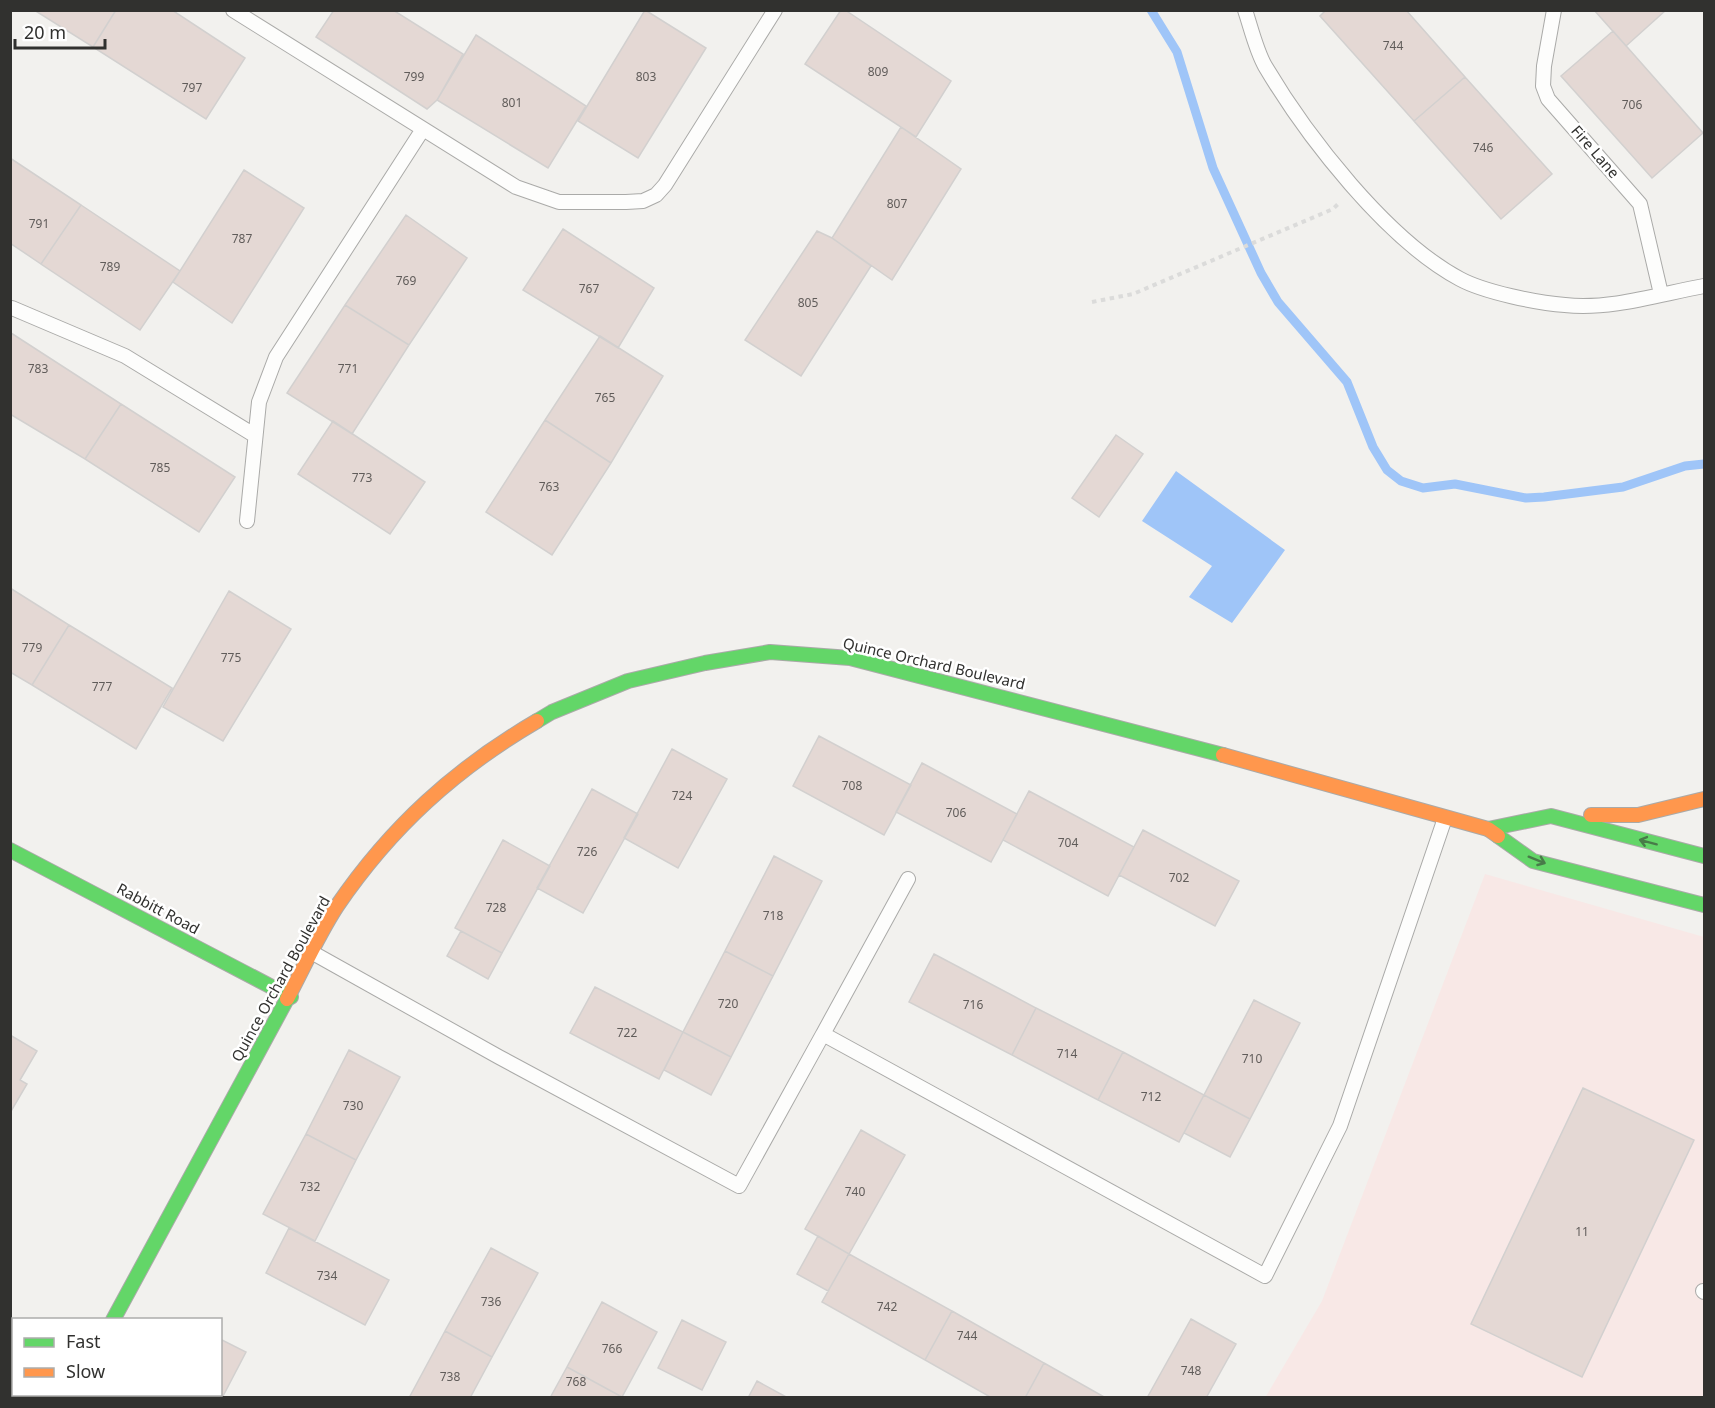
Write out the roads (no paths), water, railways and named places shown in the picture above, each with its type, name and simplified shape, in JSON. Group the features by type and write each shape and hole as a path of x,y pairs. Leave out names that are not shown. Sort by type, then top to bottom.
{"street":[{"name":"Quince Orchard Boulevard","path":"114,1318 291,997 336,908 374,856 425,801 488,750 552,712 627,681 705,663 770,652 861,661 1108,723 1488,829 1533,861 1704,904"},
{"path":"1551,816 1638,815 1704,799"},
{"name":"Quince Orchard Boulevard","path":"1488,829 1551,816 1704,856"},
{"name":"Rabbitt Road","path":"10,850 291,997"}],"lane":[{"path":"233,10 516,187 559,202 643,201 656,195 665,185 775,10"},
{"path":"1245,10 1264,64 1335,166 1427,259 1462,280 1522,298 1567,306 1612,303 1704,286"},
{"name":"Fire Lane","path":"1554,10 1544,66 1543,86 1548,99 1640,204 1661,294"},
{"path":"247,521 259,402 276,357 423,129"},
{"path":"12,308 125,356 254,435"},
{"path":"823,1034 1265,1276 1340,1126 1445,818"},
{"path":"314,953 499,1057 739,1185 908,879"}],"water":[{"path":"1176,471 1285,550 1232,623 1189,597 1212,566 1142,521"}],"waterway":[{"path":"1151,10 1177,52 1213,168 1261,273 1278,302 1347,382 1373,447 1387,470 1401,481 1423,488 1455,484 1526,498 1623,487 1685,466 1704,464"}]}
